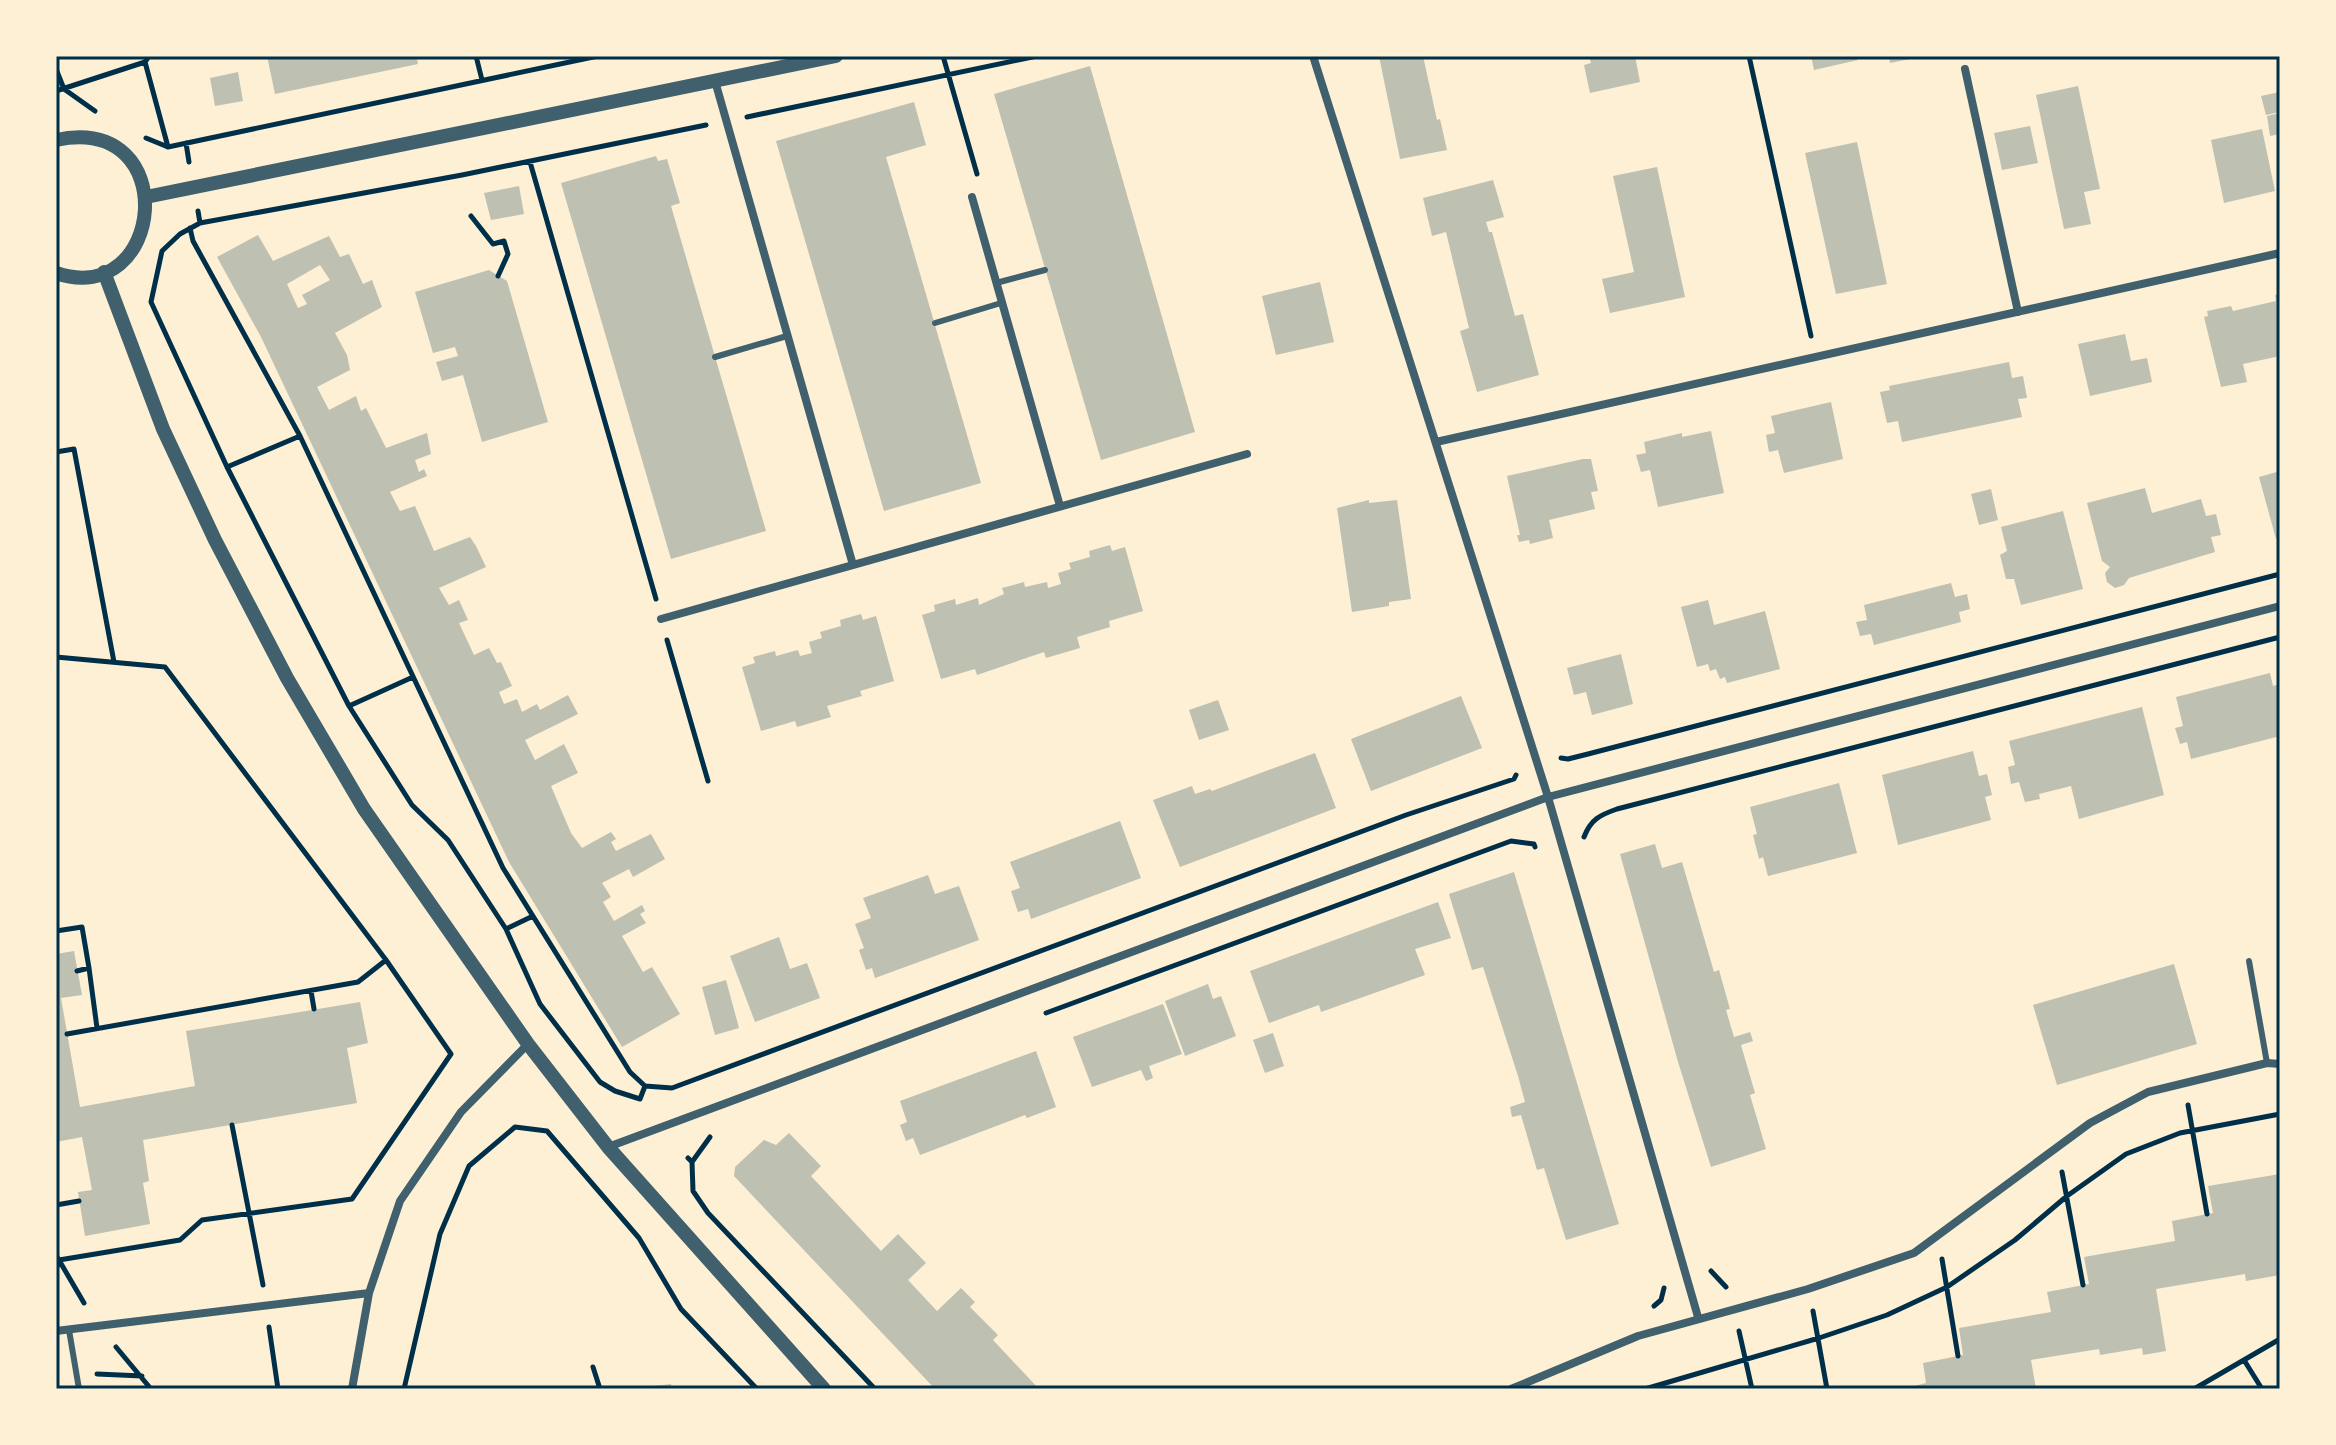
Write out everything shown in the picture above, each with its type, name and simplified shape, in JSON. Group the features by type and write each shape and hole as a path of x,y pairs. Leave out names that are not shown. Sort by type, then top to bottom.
{"street":[{"path":"146,197 836,56"},
{"path":"1313,56 1548,797 1698,1317"},
{"path":"1965,69 2018,312"},
{"path":"715,81 853,565"},
{"path":"56,139 87,138 115,148 136,169 146,197 147,212 138,242 129,254 104,272 85,277 56,273"},
{"path":"972,197 1060,506"},
{"path":"1436,442 2280,253"},
{"path":"104,272 163,429 215,540 287,678 364,809 528,1044 608,1147 824,1389"},
{"path":"661,619 1247,454"},
{"path":"608,1147 1548,797 2280,606"},
{"path":"352,1389 369,1293 400,1201 461,1112 528,1044"},
{"path":"1511,1389 1638,1336 1808,1289 1914,1253 2090,1123 2148,1092 2267,1063 2280,1064"},
{"path":"56,1331 369,1293"}],"lane":[{"path":"996,283 1045,270"},
{"path":"935,323 1001,303"},
{"path":"715,357 787,336"},
{"path":"2249,961 2267,1063"},
{"path":"69,1330 79,1389"}],"path":[{"path":"476,56 482,80"},
{"path":"139,135 168,147 598,56"},
{"path":"943,56 979,180 972,197"},
{"path":"645,1086 640,1099 633,1100 600,1082 564,1038 529,984 506,929 448,840 412,805 349,706 227,467 151,302 162,251 180,234 200,223 530,162 1037,56"},
{"path":"1749,56 1811,340 1826,336"},
{"path":"56,91 147,59 168,147"},
{"path":"56,69 64,89 100,114"},
{"path":"530,162 708,781"},
{"path":"194,188 200,223"},
{"path":"471,216 493,244 504,241 508,254 498,276"},
{"path":"190,228 193,241 300,436 503,868 630,1072 645,1086 672,1088 1406,815 1514,779 1520,764"},
{"path":"227,467 300,436"},
{"path":"56,452 74,449 114,662"},
{"path":"1552,750 1558,757 1568,759 2280,574"},
{"path":"1583,849 1590,822 1617,809 2280,637"},
{"path":"56,657 165,667 386,960 451,1054 352,1199 202,1220 180,1240 59,1260 56,1269"},
{"path":"349,706 413,677"},
{"path":"1035,1017 1511,841 1534,844 1540,854"},
{"path":"506,929 533,916"},
{"path":"56,931 82,927 97,1028"},
{"path":"67,1034 358,982 386,960"},
{"path":"77,971 89,968"},
{"path":"311,990 314,1009"},
{"path":"2184,1083 2207,1214"},
{"path":"1645,1389 1887,1315 1947,1287 2015,1240 2067,1196 2126,1154 2193,1130 2280,1114"},
{"path":"232,1125 266,1306 278,1389"},
{"path":"404,1389 440,1234 469,1166 515,1127 547,1131 639,1238 681,1309 757,1389"},
{"path":"723,1132 708,1138 690,1160 693,1191 708,1213 875,1389"},
{"path":"2057,1148 2083,1285"},
{"path":"56,1205 79,1201"},
{"path":"1938,1235 1958,1356"},
{"path":"1707,1261 1711,1271 1725,1284 1752,1389"},
{"path":"1638,1336 1634,1318 1661,1300 1665,1286"},
{"path":"1808,1289 1827,1389"},
{"path":"2194,1389 2280,1339"},
{"path":"2244,1360 2262,1389"},
{"path":"593,1367 600,1389"}],"building":[{"path":"267,56 416,56 418,64 275,94"},
{"path":"1379,56 1423,56 1447,150 1400,159"},
{"path":"1589,56 1635,56 1640,82 1590,93 1584,65 1591,63"},
{"path":"1811,56 1857,56 1858,60 1814,70"},
{"path":"1889,56 1920,56 1920,57 1890,63"},
{"path":"1090,66 1195,432 1101,460 994,94"},
{"path":"238,72 243,101 215,106 210,78"},
{"path":"2078,86 2100,189 2084,192 2091,224 2064,229 2036,95"},
{"path":"2280,92 2280,112 2266,115 2261,96"},
{"path":"914,102 926,145 886,157 981,483 884,511 776,141"},
{"path":"2280,113 2280,134 2270,136 2267,116"},
{"path":"2030,126 2038,163 2002,170 1994,133"},
{"path":"2262,129 2275,191 2224,203 2211,140"},
{"path":"1857,142 1887,284 1836,294 1805,153"},
{"path":"656,156 658,161 667,159 680,203 671,206 766,531 671,559 561,183"},
{"path":"1657,167 1685,297 1610,313 1602,279 1634,272 1613,176"},
{"path":"1493,180 1504,217 1486,222 1489,232 1492,232 1515,316 1523,314 1539,375 1477,392 1460,331 1469,328 1446,232 1432,236 1423,198"},
{"path":"519,186 524,214 491,220 484,193"},
{"path":"258,235 273,261 329,236 340,257 349,254 363,284 372,280 382,307 335,333 347,355 350,370 317,387 329,410 356,396 361,411 366,408 386,448 427,433 431,454 415,460 419,472 424,469 427,476 390,492 400,511 415,506 434,551 470,537 476,546 486,567 439,588 449,605 459,600 468,620 459,623 474,655 489,648 497,663 501,662 512,686 499,692 504,704 517,699 522,712 537,704 540,710 568,695 578,714 525,740 535,760 564,744 578,773 551,786 571,833 582,848 611,832 616,839 611,842 616,851 651,834 665,859 633,877 629,869 602,883 611,897 603,902 614,921 642,905 645,911 640,914 646,923 622,936 643,972 652,967 680,1014 622,1047 509,862 261,337 217,257","holes":["320,265 330,280 302,295 307,304 298,308 287,284"]},
{"path":"489,270 507,281 548,422 482,442 463,375 442,381 436,362 458,356 455,347 433,353 415,292"},
{"path":"1320,282 1334,342 1276,355 1262,296"},
{"path":"2280,294 2280,356 2243,364 2247,382 2221,387 2204,317 2208,316 2207,311 2231,306 2233,311 2276,301 2275,295"},
{"path":"2125,334 2131,361 2147,358 2152,382 2090,396 2078,344"},
{"path":"2009,362 2012,378 2023,376 2027,398 2018,399 2022,417 1902,442 1898,421 1887,423 1880,392 1890,390 1889,386"},
{"path":"1831,402 1843,459 1784,473 1778,450 1769,452 1766,435 1775,433 1771,416"},
{"path":"1711,431 1724,493 1658,507 1650,470 1641,472 1636,455 1646,453 1644,442 1682,433 1682,437"},
{"path":"1591,459 1598,491 1591,492 1595,509 1549,520 1553,538 1530,544 1529,540 1519,542 1507,476"},
{"path":"2280,471 2280,538 2276,539 2259,477"},
{"path":"2145,488 2152,513 2201,499 2206,516 2216,514 2221,535 2211,537 2215,552 2129,578 2124,585 2115,588 2107,582 2105,573 2110,567 2102,561 2087,503"},
{"path":"1991,489 1998,520 1979,525 1971,494"},
{"path":"1369,500 1369,503 1397,500 1411,599 1352,612 1337,508"},
{"path":"2063,511 2083,589 2021,605 2014,579 2006,579 2000,555 2007,551 2001,527"},
{"path":"1110,545 1112,551 1125,547 1143,611 1109,621 1110,627 1077,637 1080,648 1046,658 1044,652 977,675 975,669 941,679 922,615 935,611 934,605 955,599 956,605 978,598 979,605 1004,594 1002,588 1024,582 1025,587 1047,582 1048,588 1061,584 1058,573 1071,569 1069,563 1090,557 1089,551"},
{"path":"1951,583 1955,597 1967,594 1970,609 1959,612 1961,622 1874,645 1871,634 1860,636 1856,622 1867,620 1864,605"},
{"path":"1708,600 1714,625 1765,611 1780,669 1727,683 1725,677 1720,679 1716,669 1710,671 1708,664 1697,667 1681,607"},
{"path":"861,614 863,620 876,616 894,681 860,691 862,696 827,706 831,717 797,727 795,721 761,731 742,667 755,663 753,657 775,651 776,656 798,650 800,656 812,653 809,642 822,638 820,632 841,626 840,620"},
{"path":"1621,654 1633,704 1592,715 1586,692 1574,695 1567,668"},
{"path":"2270,673 2273,686 2280,684 2280,736 2191,759 2187,742 2180,744 2175,728 2183,726 2176,697"},
{"path":"1461,696 1482,748 1371,791 1351,739"},
{"path":"1218,700 1229,730 1199,740 1189,710"},
{"path":"2142,707 2164,795 2079,819 2071,786 2039,794 2040,799 2025,802 2019,782 2011,784 2008,767 2015,765 2009,741"},
{"path":"1973,751 1979,776 1987,774 1992,795 1985,797 1991,820 1898,845 1882,775"},
{"path":"1315,753 1336,808 1180,867 1153,800 1192,786 1195,794 1212,791"},
{"path":"1839,783 1857,853 1768,876 1763,857 1759,859 1750,807"},
{"path":"1120,821 1141,878 1031,919 1028,909 1018,912 1011,891 1020,888 1010,862"},
{"path":"1655,844 1662,868 1682,862 1714,972 1719,970 1734,1037 1750,1032 1753,1041 1741,1045 1755,1093 1750,1095 1766,1149 1711,1167 1620,854"},
{"path":"1514,872 1619,1224 1566,1240 1544,1168 1537,1170 1521,1115 1512,1117 1510,1107 1525,1102 1518,1076 1483,967 1472,970 1449,894"},
{"path":"928,875 935,894 959,886 979,940 875,978 872,968 866,970 859,950 864,948 855,924 871,918 863,898"},
{"path":"1438,902 1451,938 1415,949 1425,975 1321,1012 1319,1005 1269,1023 1250,971"},
{"path":"779,937 790,969 807,963 820,998 755,1022 730,956"},
{"path":"74,951 82,995 61,998 80,1107 195,1086 186,1031 360,1002 368,1043 347,1048 357,1103 143,1140 149,1181 143,1183 150,1224 85,1236 78,1192 92,1190 82,1137 56,1142 56,954"},
{"path":"2174,964 2197,1044 2057,1085 2033,1005"},
{"path":"726,980 739,1028 715,1035 702,987"},
{"path":"1208,984 1213,999 1221,996 1236,1036 1185,1056 1165,1001"},
{"path":"1163,1004 1182,1054 1149,1066 1153,1078 1146,1081 1141,1070 1092,1087 1073,1037"},
{"path":"1273,1033 1284,1066 1265,1073 1253,1040"},
{"path":"1036,1051 1056,1107 1027,1118 1025,1115 920,1155 913,1138 906,1141 900,1125 907,1122 900,1101"},
{"path":"789,1133 821,1166 811,1176 881,1251 898,1234 926,1263 908,1280 937,1311 961,1288 975,1302 970,1307 998,1335 993,1340 1039,1389 935,1389 734,1176 735,1167 764,1140 776,1145"},
{"path":"2280,1174 2280,1275 2246,1281 2245,1274 2156,1289 2166,1351 2143,1355 2142,1348 2100,1355 2099,1349 2031,1360 2036,1389 1902,1389 1926,1383 1923,1363 1963,1355 1959,1328 2051,1312 2047,1292 2089,1284 2084,1257 2175,1241 2172,1221 2213,1213 2208,1186"},
{"path":"671,1384 672,1389 646,1387"}]}
